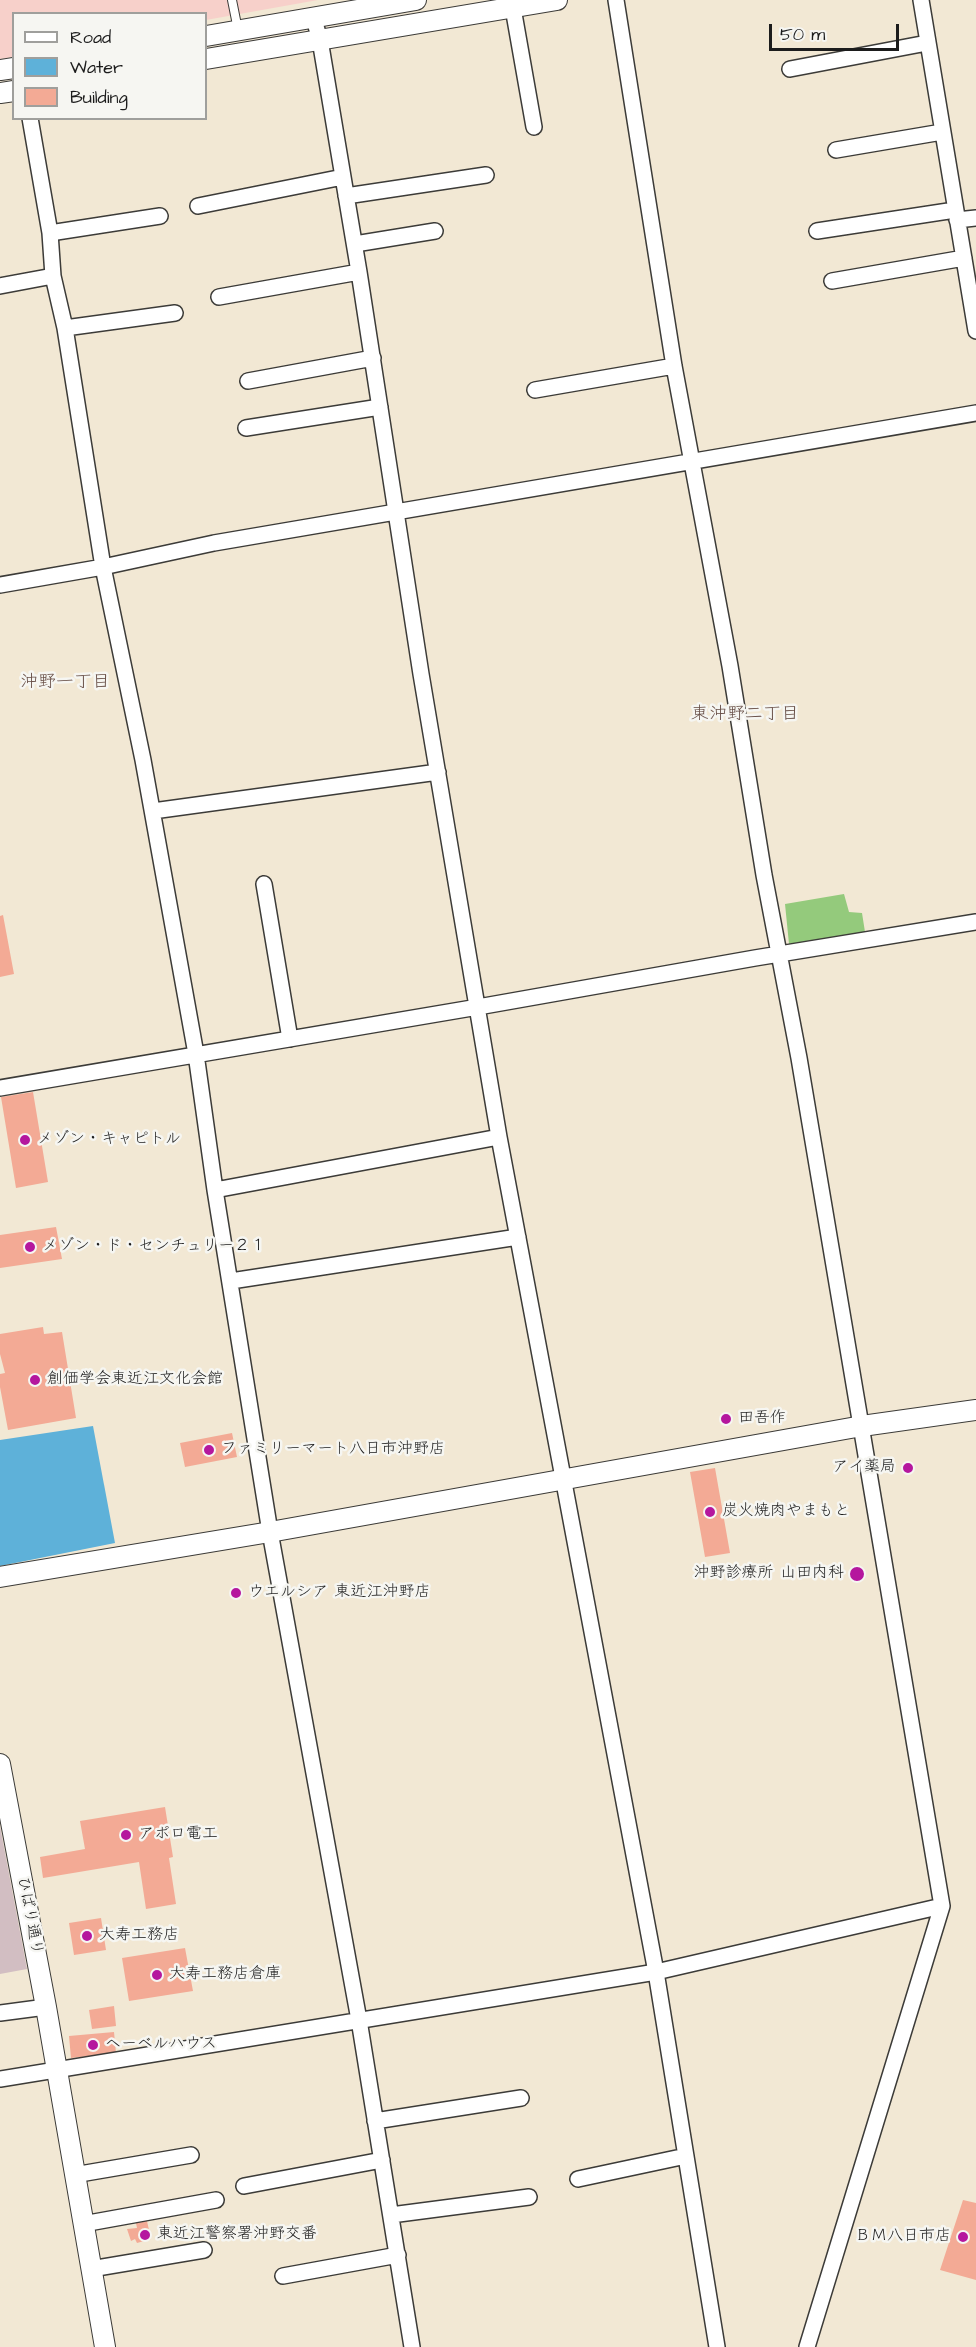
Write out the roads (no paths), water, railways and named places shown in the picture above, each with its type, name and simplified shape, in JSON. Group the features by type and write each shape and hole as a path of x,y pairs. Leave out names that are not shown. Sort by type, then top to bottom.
{"street":[{"path":"207,36 416,0"},
{"path":"207,59 557,0"},
{"path":"615,0 674,366 730,666 764,875 780,954 862,1426 942,1906 807,2347"},
{"path":"921,0 975,321"},
{"path":"513,8 534,127"},
{"path":"313,16 320,40 360,272 396,512 499,1137 656,1972 717,2347"},
{"path":"790,69 927,43"},
{"path":"30,120 50,233 53,276 65,328 103,567 153,811 196,1054 215,1190 270,1532 359,2020 412,2347"},
{"path":"836,150 942,132"},
{"path":"346,196 486,175"},
{"path":"198,206 343,177"},
{"path":"817,231 956,215 976,218"},
{"path":"50,233 160,216"},
{"path":"355,244 435,231"},
{"path":"832,281 964,258"},
{"path":"219,297 360,272"},
{"path":"0,286 53,276"},
{"path":"65,328 175,313"},
{"path":"248,381 373,358"},
{"path":"535,390 674,366"},
{"path":"246,428 380,407"},
{"path":"0,585 103,567 214,543 976,413"},
{"path":"153,811 438,772"},
{"path":"264,884 290,1039"},
{"path":"0,1088 976,922"},
{"path":"215,1190 499,1137"},
{"path":"231,1281 518,1237"},
{"path":"0,1577 270,1532 862,1426 976,1410"},
{"name":"ひばり通り","path":"0,1764 46,2007 105,2347"},
{"path":"0,2079 656,1972 942,1906"},
{"path":"0,2013 46,2007"},
{"path":"375,2121 521,2098"},
{"path":"74,2175 191,2155"},
{"path":"578,2179 686,2156"},
{"path":"244,2186 382,2160"},
{"path":"391,2215 529,2198"},
{"path":"83,2224 216,2200"},
{"path":"91,2269 204,2250"},
{"path":"283,2276 398,2255"}],"lane":[{"path":"232,0 238,30"}],"water":[{"path":"93,1426 115,1543 0,1566 0,1440"}],"place":[{"name":"メゾン・キャピトル","path":"25,1140"},
{"name":"メゾン・ド・センチュリー２１","path":"30,1247"},
{"name":"創価学会東近江文化会館","path":"35,1380"},
{"name":"田吾作","path":"726,1419"},
{"name":"ファミリーマート八日市沖野店","path":"209,1450"},
{"name":"アイ薬局","path":"908,1468"},
{"name":"炭火焼肉やまもと","path":"710,1512"},
{"name":"沖野診療所 山田内科","path":"857,1574"},
{"name":"ウエルシア 東近江沖野店","path":"236,1593"},
{"name":"アポロ電工","path":"126,1835"},
{"name":"大寿工務店","path":"87,1936"},
{"name":"大寿工務店倉庫","path":"157,1975"},
{"name":"ヘーベルハウス","path":"93,2045"},
{"name":"東近江警察署沖野交番","path":"145,2235"},
{"name":"ＢＭ八日市店","path":"963,2237"}],"district":[{"name":"沖野一丁目","path":"65,683"},
{"name":"東沖野二丁目","path":"745,715"}]}
